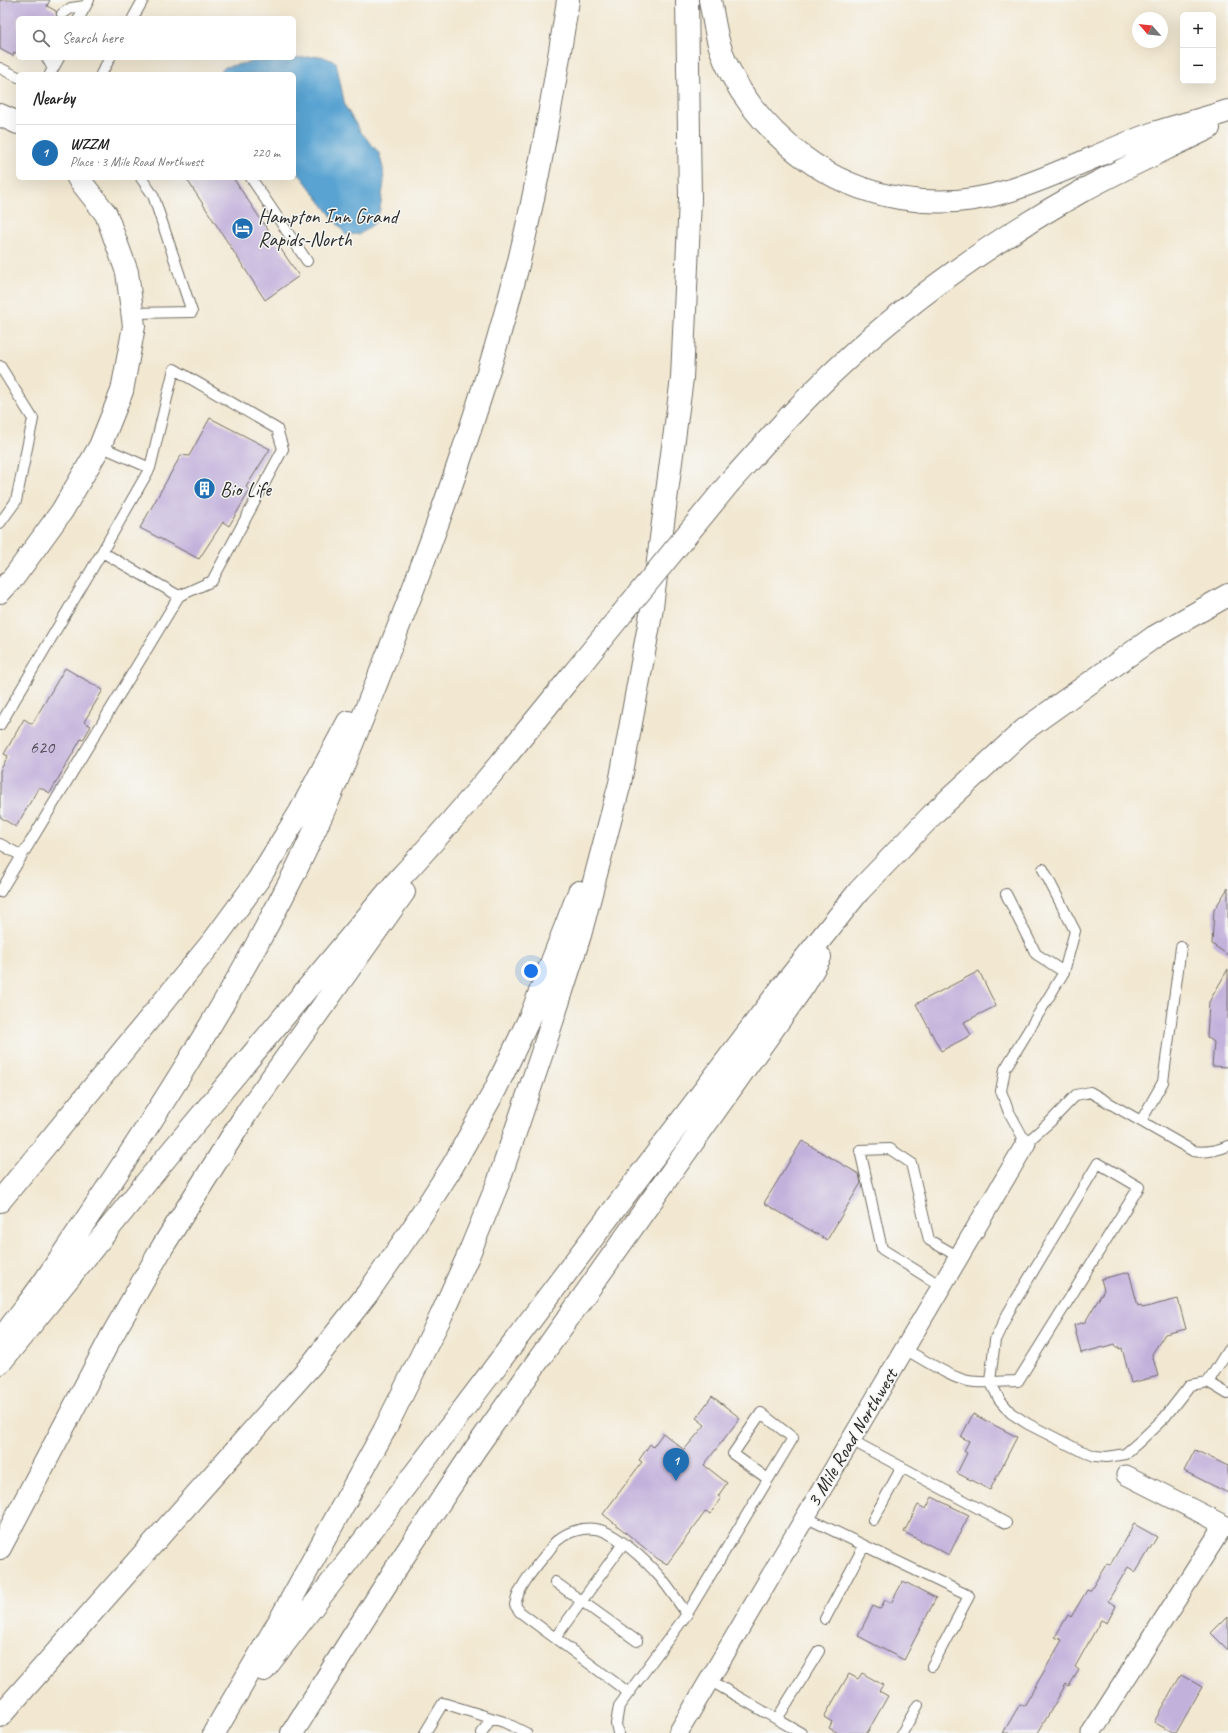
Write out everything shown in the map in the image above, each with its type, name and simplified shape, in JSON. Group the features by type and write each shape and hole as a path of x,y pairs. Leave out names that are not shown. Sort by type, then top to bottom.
{"main road":[{"path":"0,1341 44,1281 197,1048 294,873 338,781 437,528 465,446 494,352 534,196 554,88 568,0"},
{"path":"215,1733 285,1611 380,1438 468,1256 498,1183 580,936 620,783 651,614 682,378 690,199 687,0"},
{"path":"710,0 719,44 731,72 752,107 777,136 812,164 840,180 860,188 895,198 934,202 973,199 1007,192 1154,133 1228,111"},
{"path":"0,114 16,123"},
{"path":"0,1363 170,1153 398,880 429,848 730,482 797,408 842,363 873,336 941,282 1018,230 1083,190 1228,118"},
{"path":"0,592 14,577 62,510 100,446 122,391 134,326 127,272 106,214 81,180"},
{"path":"215,1733 381,1518 783,986 859,891 935,812 1024,730 1154,637 1228,595"},
{"path":"0,1201 214,940 258,880 300,812 403,616"},
{"path":"0,1716 312,1364 367,1294 413,1228 456,1161 494,1090 531,1015 620,783"},
{"path":"0,1548 110,1339 163,1246 253,1105 402,896 429,848"},
{"path":"292,1733 400,1562 476,1448 804,984 859,891"}],"street":[{"name":"3 Mile Road Northwest","path":"678,1733 1026,1143"},
{"path":"1091,1733 1226,1526 1126,1475"}],"lane":[{"path":"134,16 143,0"},
{"path":"62,14 72,8 87,3"},
{"path":"80,16 87,3"},
{"path":"48,60 52,71"},
{"path":"52,71 58,60"},
{"path":"102,72 109,60"},
{"path":"0,68 16,76"},
{"path":"132,313 192,312 153,195 142,180"},
{"path":"252,180 307,261"},
{"path":"0,366 33,419 16,501 0,523"},
{"path":"0,725 150,468 174,369 277,430 283,449 212,581 179,596 0,892"},
{"path":"100,446 150,468"},
{"path":"102,552 179,596"},
{"path":"0,844 22,856"},
{"path":"1042,869 1075,931 1064,972 1005,1069 1001,1091 1008,1110 1026,1143 1051,1121 1076,1095 1090,1092 1193,1151 1203,1152 1228,1146"},
{"path":"1006,894 1036,954 1064,972"},
{"path":"1141,1121 1163,1082 1181,947"},
{"path":"942,1286 882,1249 860,1150 890,1149 911,1163 929,1240 959,1257"},
{"path":"904,1349 958,1378 969,1382 990,1381 1018,1381 1138,1186 1098,1163 1008,1313 995,1340 990,1381 999,1399 1011,1413 1028,1424 1079,1450 1095,1456 1107,1457 1125,1454 1140,1441 1165,1417 1190,1385 1208,1382 1228,1394"},
{"path":"1208,1382 1228,1350"},
{"path":"618,1733 617,1714 619,1706 687,1614 793,1438 761,1413 733,1454 768,1479"},
{"path":"851,1440 1006,1522"},
{"path":"873,1520 902,1468"},
{"path":"805,1517 969,1596 932,1666"},
{"path":"628,1693 520,1612 515,1605 517,1596 544,1557 558,1540 573,1532 596,1529 608,1534 623,1544 660,1577 687,1614"},
{"path":"555,1638 623,1544"},
{"path":"825,1619 864,1546"},
{"path":"555,1582 637,1641"},
{"path":"777,1719 819,1651"},
{"path":"709,1680 802,1733"},
{"path":"425,1733 443,1703 504,1722 526,1733"},
{"path":"902,1733 918,1705"},
{"path":"482,1733 491,1718"}],"water":[{"path":"321,56 336,62 345,106 360,131 379,153 383,168 384,182 380,209 375,223 360,234 346,235 296,170 296,72 220,72 225,67 252,62 296,60 296,58"}],"building":[{"path":"0,0 50,0 47,6 56,11 57,16 16,16 16,53 14,52 13,56 0,49"},
{"name":"Hampton Inn Grand Rapids-North","path":"187,180 234,180 299,276 265,300"},
{"name":"Bio Life","path":"210,418 270,449 246,487 250,490 229,526 223,522 199,559 140,528 181,455 189,456"},
{"path":"65,668 103,690 84,722 91,726 83,740 81,739 50,793 39,787 16,827 0,817 0,771 8,756 4,754 24,719 32,724"},
{"path":"1228,888 1228,955 1212,944 1214,910"},
{"path":"1228,969 1228,1067 1212,1066 1214,1042 1207,1037 1209,1002"},
{"path":"979,971 996,1006 964,1022 971,1035 941,1051 916,1004"},
{"path":"802,1141 859,1174 861,1183 827,1240 764,1203"},
{"path":"1129,1272 1138,1306 1141,1305 1142,1308 1178,1299 1186,1329 1165,1334 1152,1354 1158,1376 1131,1383 1122,1348 1119,1349 1119,1347 1116,1347 1115,1344 1081,1353 1074,1325 1085,1322 1104,1290 1101,1279"},
{"path":"712,1396 740,1418 704,1465 727,1483 718,1496 721,1498 710,1514 706,1511 667,1564 658,1559 603,1514 642,1462 639,1460 650,1444 653,1447 663,1433 684,1450 705,1425 696,1418"},
{"path":"973,1414 1017,1437 990,1490 957,1473 967,1453 964,1451 969,1441 961,1437"},
{"path":"1195,1450 1228,1466 1228,1493 1184,1471"},
{"path":"932,1497 969,1515 949,1555 904,1532 918,1505 926,1509"},
{"path":"1134,1524 1157,1537 1136,1572 1128,1567 1108,1601 1116,1606 1107,1623 1101,1620 1075,1667 1079,1670 1069,1686 1066,1684 1038,1733 1003,1733 1020,1704 1024,1706 1062,1640 1055,1637 1068,1615 1071,1617 1087,1590 1090,1591 1107,1563 1110,1565"},
{"path":"903,1581 936,1598 904,1660 858,1636 873,1606 880,1609 885,1600 891,1603"},
{"path":"1228,1616 1228,1650 1211,1633"},
{"path":"862,1673 883,1685 879,1691 888,1696 867,1733 838,1733 829,1728 832,1722 824,1717 849,1674 858,1679"},
{"path":"1181,1675 1202,1687 1176,1733 1173,1733 1154,1722"}],"place":[{"name":"Hampton Inn Grand Rapids-North","path":"243,228"},
{"name":"Bio Life","path":"205,489"},
{"name":"WZZM","path":"676,1481"}]}
